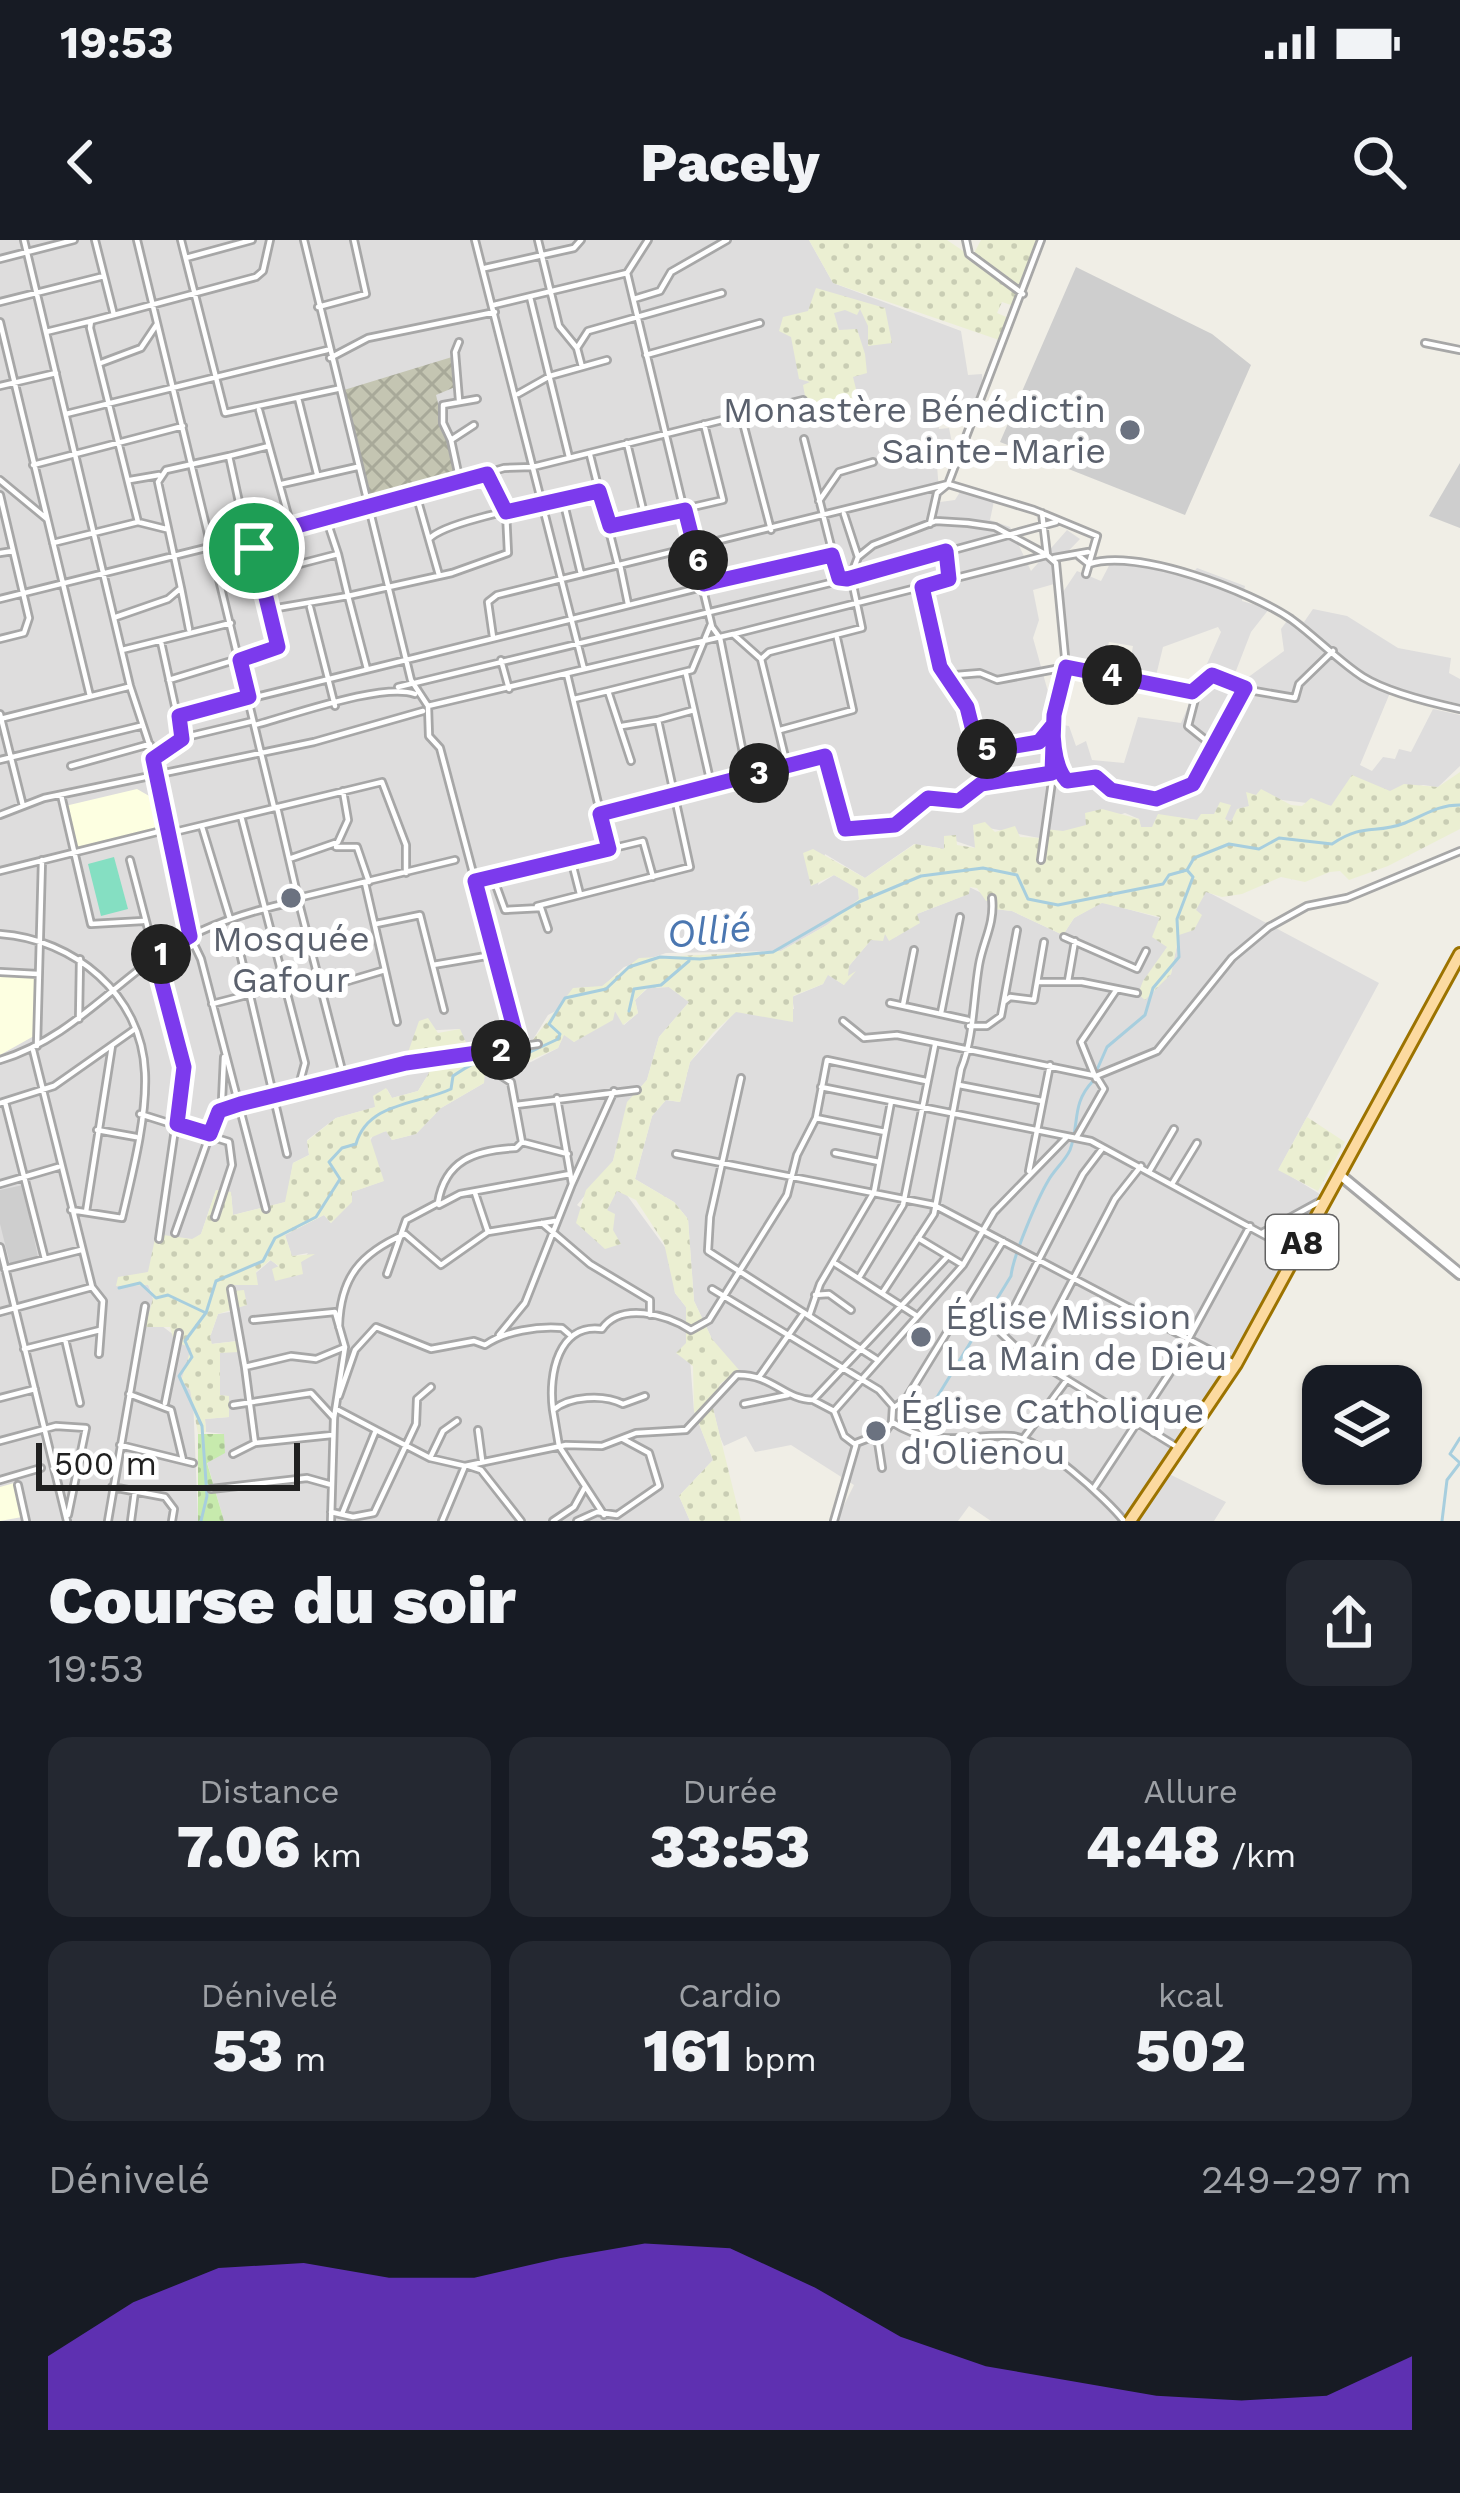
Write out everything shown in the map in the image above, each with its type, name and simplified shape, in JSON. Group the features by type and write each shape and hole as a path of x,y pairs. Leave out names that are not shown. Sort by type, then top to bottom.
{"main road":[{"name":"A8","path":"1127,1521 1181,1450 1236,1364 1460,954"}],"street":[{"path":"24,240 130,686 159,774 165,832 190,936 266,1209"},
{"path":"0,260 74,240"},
{"path":"94,240 113,315"},
{"path":"136,240 156,305 261,754 344,1078"},
{"path":"181,240 225,413 337,389"},
{"path":"203,240 204,249"},
{"path":"185,258 204,249 251,240"},
{"path":"46,332 260,275 270,240"},
{"path":"304,240 327,350 411,680 426,708 519,1047"},
{"path":"318,307 366,294 354,240"},
{"path":"476,240 584,669"},
{"path":"538,240 559,326 577,348 582,367"},
{"path":"485,268 574,248 581,240"},
{"path":"648,240 627,273 711,624 720,638 744,758 737,777"},
{"path":"632,300 660,291 671,272 727,240"},
{"path":"966,240 965,250 1023,294"},
{"path":"930,524 937,493 948,484 1041,240"},
{"path":"329,358 368,338 627,273"},
{"path":"0,302 104,276"},
{"path":"577,348 588,331 722,293"},
{"path":"530,297 569,457"},
{"path":"101,363 142,348 159,320"},
{"path":"91,321 138,522"},
{"path":"0,322 90,696"},
{"path":"646,355 760,323"},
{"path":"459,342 454,352 459,400"},
{"path":"1425,343 1460,350"},
{"path":"66,414 327,350"},
{"path":"515,395 550,376 607,360"},
{"path":"0,386 56,373"},
{"path":"298,397 317,474"},
{"path":"460,482 442,408 477,399"},
{"path":"0,599 487,474 533,467 803,400"},
{"path":"259,408 292,526"},
{"path":"742,416 771,530"},
{"path":"610,526 723,500 704,424"},
{"path":"451,440 474,425"},
{"path":"33,465 183,426"},
{"path":"804,439 839,578"},
{"path":"627,443 645,518"},
{"path":"129,480 269,446"},
{"path":"590,452 628,604"},
{"path":"169,680 278,647 229,456"},
{"path":"819,501 839,472 873,462"},
{"path":"282,484 356,466"},
{"path":"271,609 440,575 508,553 506,512 487,474"},
{"path":"159,475 166,529 190,631"},
{"path":"0,480 46,519"},
{"path":"494,637 490,598 821,514 844,514 948,484 1042,513 1096,536 1086,574"},
{"path":"429,538 438,530 599,491"},
{"path":"415,492 440,575"},
{"path":"0,495 26,594 27,630 0,639"},
{"path":"563,502 581,574"},
{"path":"1042,513 1050,557 1066,601 1066,667 1053,725 1056,753 1067,781 1096,777 1111,790 1156,799 1193,784 1245,688"},
{"path":"844,514 858,557"},
{"path":"326,518 367,668"},
{"path":"153,759 182,739 335,706 411,680 1062,521"},
{"path":"52,542 138,522 166,529"},
{"path":"761,659 769,652 862,628 851,576 858,557 873,545 930,524 968,523 1009,533 1050,557"},
{"path":"0,815 61,795 112,789 159,774 261,754 426,708 949,579 1050,557 1079,556 1092,548"},
{"path":"0,553 13,550"},
{"path":"946,551 949,579"},
{"path":"223,584 338,554"},
{"path":"179,716 832,555"},
{"path":"1079,556 1089,564 1126,561 1244,593 1372,682 1460,709"},
{"path":"922,587 944,676 967,707 986,786"},
{"path":"115,618 169,599 181,588"},
{"path":"309,605 335,706"},
{"path":"122,650 230,623"},
{"path":"574,699 686,674 697,664 711,624"},
{"path":"733,634 761,659 787,764"},
{"path":"780,730 853,710 836,637"},
{"path":"161,642 182,739"},
{"path":"944,676 980,674 997,680 1066,667 1192,692 1212,675 1245,688 1295,698 1299,684 1333,651"},
{"path":"501,660 508,689"},
{"path":"567,674 609,849"},
{"path":"686,674 711,784"},
{"path":"22,806 0,717 130,686"},
{"path":"398,688 415,694"},
{"path":"1183,690 1195,699 1188,726 1206,736 1214,749"},
{"path":"608,691 631,761"},
{"path":"620,727 694,710"},
{"path":"493,877 507,912 690,865 658,720"},
{"path":"977,747 992,750 1039,742 1053,725"},
{"path":"0,760 141,726"},
{"path":"71,766 150,745"},
{"path":"1041,860 1056,753"},
{"path":"600,814 826,757 841,822 850,830 882,822 895,825 928,798 959,801 986,786 1052,773"},
{"path":"0,872 386,784 406,845 406,873"},
{"path":"330,849 346,831 343,791"},
{"path":"61,795 93,927 145,921"},
{"path":"241,816 304,1063 298,1089"},
{"path":"202,825 230,919"},
{"path":"475,881 644,841 653,877"},
{"path":"289,859 357,847 397,1022"},
{"path":"844,1021 864,1038 885,1034 1096,1077 1157,1051 1232,958 1269,927 1307,906 1347,898 1460,851"},
{"path":"292,872 302,856"},
{"path":"571,859 581,895"},
{"path":"42,860 35,1049 92,1287 104,1301 99,1354"},
{"path":"130,860 184,1067 159,1240"},
{"path":"0,1060 35,1049 155,957 190,936 298,899 455,860"},
{"path":"883,1292 934,1214 969,1052 968,1023 991,929 992,898"},
{"path":"537,906 544,910 548,929"},
{"path":"376,924 420,915 444,1010"},
{"path":"941,1013 960,917"},
{"path":"890,1003 968,1023 998,1020 1017,930"},
{"path":"0,934 40,937 80,959 114,991 135,1029 146,1076 122,1218 71,1210"},
{"path":"1064,937 1137,969 1145,951"},
{"path":"1068,981 1075,941"},
{"path":"1005,1001 1010,997 1033,1001 1044,942"},
{"path":"902,1005 914,950"},
{"path":"433,965 494,955"},
{"path":"241,958 287,1154"},
{"path":"79,1019 80,959"},
{"path":"321,989 385,970"},
{"path":"0,971 38,974"},
{"path":"212,1004 318,977"},
{"path":"1038,982 1068,981 1137,993"},
{"path":"1076,1138 1104,1089 1082,1042 1117,989"},
{"path":"45,1259 3,1103 43,1091 135,1029"},
{"path":"219,1111 470,1051 538,1044"},
{"path":"860,1276 905,1197 934,1045"},
{"path":"86,1212 112,1046"},
{"path":"175,1232 219,1111 224,1051"},
{"path":"623,1439 649,1453 660,1484 611,1518 604,1515 559,1447 552,1377 569,1334 584,1326 602,1329 609,1318 627,1312 694,1330 726,1298 792,1178 816,1118 827,1060 926,1081"},
{"path":"1029,1171 1050,1065"},
{"path":"496,1073 508,1078 522,1142"},
{"path":"741,1078 707,1247 876,1359"},
{"path":"959,1085 1043,1101"},
{"path":"820,1087 1103,1146 1297,1253"},
{"path":"516,1105 614,1089 637,1090"},
{"path":"338,1397 355,1350 376,1327 441,1350 474,1341 485,1345 499,1335 525,1303 555,1221 614,1089"},
{"path":"557,1098 572,1184"},
{"path":"759,1377 786,1336 807,1315 874,1192 891,1102"},
{"path":"140,1114 229,1142 232,1157 215,1216"},
{"path":"816,1118 885,1132"},
{"path":"1150,1170 1174,1129"},
{"path":"97,1130 136,1137"},
{"path":"834,1411 963,1265 994,1212 1029,1171 1068,1137"},
{"path":"433,1208 441,1179 459,1160 522,1142 568,1154"},
{"path":"1172,1184 1197,1143"},
{"path":"1103,1146 1001,1333 1032,1358 1181,1450"},
{"path":"835,1153 879,1162"},
{"path":"676,1154 934,1205 1236,1364"},
{"path":"1032,1358 1115,1199 1142,1165"},
{"path":"0,1184 60,1167"},
{"path":"387,1274 410,1216 475,1193 570,1174"},
{"path":"1339,1174 1460,1274"},
{"path":"475,1193 488,1232"},
{"path":"1262,1233 1305,1206 1324,1202"},
{"path":"402,1234 441,1265 488,1232 555,1221"},
{"path":"542,1223 590,1264 650,1300 650,1315"},
{"path":"1094,1488 1139,1423 1141,1410 1188,1339 1250,1226"},
{"path":"339,1327 340,1295 352,1270 376,1247 402,1234"},
{"path":"918,1238 963,1265"},
{"path":"893,1408 906,1399 1003,1241"},
{"path":"0,1247 44,1430 67,1521 86,1428 44,1430 0,1441"},
{"path":"5,1269 82,1250"},
{"path":"813,1400 948,1256"},
{"path":"836,1264 918,1317"},
{"path":"0,1312 92,1287"},
{"path":"231,1289 255,1443"},
{"path":"712,1289 879,1390 893,1408 892,1422 878,1442 882,1468"},
{"path":"814,1295 829,1294 851,1310"},
{"path":"107,1521 145,1306"},
{"path":"253,1320 329,1310 339,1327 345,1347 334,1418 331,1521"},
{"path":"499,1335 554,1327 569,1334"},
{"path":"24,1348 103,1329"},
{"path":"165,1403 179,1334"},
{"path":"64,1339 80,1403"},
{"path":"245,1367 291,1355 316,1359 345,1347"},
{"path":"442,1521 467,1466 486,1459 686,1430 728,1378 759,1377 776,1382 788,1395"},
{"path":"1023,1439 1067,1379"},
{"path":"332,1512 364,1519 374,1513 416,1424 417,1399 431,1387"},
{"path":"0,1398 35,1389"},
{"path":"233,1406 311,1393 334,1418"},
{"path":"129,1394 165,1403 177,1417 183,1460"},
{"path":"744,1404 788,1395 813,1400 834,1411 844,1436 854,1444"},
{"path":"553,1409 607,1397 622,1404 645,1396"},
{"path":"336,1409 430,1458 481,1470 521,1521"},
{"path":"430,1458 443,1431 457,1421"},
{"path":"892,1422 918,1438 1023,1439 1094,1488 1127,1521"},
{"path":"342,1514 376,1430"},
{"path":"478,1430 486,1459 481,1470"},
{"path":"233,1454 255,1443 333,1435"},
{"path":"854,1444 869,1438 878,1442"},
{"path":"834,1521 854,1444"},
{"path":"120,1445 193,1463"},
{"path":"0,1480 41,1468"},
{"path":"211,1489 307,1478 332,1485"},
{"path":"18,1485 23,1520"},
{"path":"112,1487 171,1501 172,1521"},
{"path":"553,1521 574,1507 585,1487"},
{"path":"131,1521 136,1491"},
{"path":"577,1521 604,1515"}],"shaded area":[{"path":"0,240 809,240 833,283 961,331 968,375 982,374 984,403 936,413 939,429 949,428 953,448 936,454 940,502 955,500 960,492 994,501 990,520 1010,527 1031,571 1067,530 1080,539 1054,566 1054,584 1033,590 1039,620 1033,638 1057,724 1069,726 1076,746 1086,741 1092,760 1124,763 1138,717 1181,723 1221,632 1218,627 1163,647 1154,684 1127,680 1133,646 1109,642 1103,667 1071,664 1058,621 1059,598 1077,571 1101,581 1113,558 1191,575 1197,568 1245,586 1242,601 1269,609 1251,632 1234,676 1243,681 1284,651 1281,629 1292,614 1304,622 1313,609 1347,616 1398,648 1451,658 1449,673 1460,679 1460,704 1392,688 1360,765 1372,771 1383,757 1395,759 1399,749 1411,752 1433,709 1460,715 1460,766 1438,787 1423,785 1332,806 1248,796 1249,806 1231,822 1214,815 1197,820 1158,815 1153,827 1141,828 1139,819 1125,813 1044,839 973,825 976,848 944,837 945,849 914,844 865,878 825,854 818,885 834,875 858,888 859,899 827,925 781,951 666,953 624,967 602,987 548,1015 532,1041 468,1049 459,1029 419,1031 406,1061 426,1055 429,1073 418,1091 392,1098 387,1089 376,1107 336,1118 307,1140 309,1155 293,1163 286,1202 233,1215 231,1192 216,1190 201,1234 128,1286 148,1284 162,1326 191,1348 198,1521 0,1521","holes":["65,807 159,828 77,848"]},
{"path":"809,240 947,240 972,257 981,240 1039,240 1017,307 1002,302 997,313 1011,319 1002,341 833,283"},
{"path":"1076,267 1212,334 1251,365 1185,515 1000,442"},
{"path":"816,288 885,308 892,343 868,346 868,326 860,309 857,315 845,310 834,313 839,330 857,329 865,354 867,373 853,377 860,405 852,417 839,403 825,418 809,422 797,409 805,396 803,385 810,382 799,379 791,337 779,331 783,317 808,311"},
{"path":"452,357 455,387 436,395 456,478 370,502 344,390"},
{"path":"1460,463 1460,528 1429,516"},
{"path":"1460,772 1460,829 1388,866 1349,880 1340,871 1305,882 1281,877 1242,894 1222,897 1206,892 1196,910 1202,915 1194,930 1179,935 1171,974 1145,1000 1138,994 1143,981 1167,947 1152,937 1160,917 1102,903 1074,918 1063,935 1012,911 994,909 994,899 986,901 977,888 970,887 969,894 917,914 920,923 889,941 885,934 883,941 871,940 849,966 848,976 856,971 844,985 828,975 823,984 793,996 793,1022 736,1012 713,1033 690,1062 680,1102 666,1100 652,1116 635,1179 674,1202 688,1219 694,1301 712,1339 739,1370 720,1384 712,1404 741,1521 690,1521 679,1496 713,1460 694,1411 693,1366 676,1353 686,1343 686,1307 675,1293 664,1243 636,1200 617,1191 607,1210 615,1214 613,1230 621,1244 605,1249 576,1223 586,1190 613,1161 627,1102 647,1080 659,1037 689,1002 669,987 647,988 635,1000 638,1013 623,1025 615,1011 613,1020 574,1042 564,1035 558,1048 522,1064 513,1075 485,1073 484,1083 441,1108 416,1134 392,1140 386,1131 370,1138 384,1181 352,1192 352,1202 331,1223 324,1215 285,1235 292,1256 315,1254 301,1262 303,1274 275,1281 272,1269 279,1266 270,1260 256,1272 258,1285 233,1285 234,1291 244,1290 247,1305 218,1314 210,1337 212,1344 238,1341 239,1352 220,1353 220,1395 229,1396 229,1417 205,1419 206,1432 198,1434 190,1390 181,1381 191,1348 174,1341 170,1327 145,1327 154,1295 148,1285 116,1286 118,1277 148,1272 156,1234 192,1239 201,1234 216,1190 231,1192 233,1215 285,1202 293,1163 309,1155 307,1141 336,1118 375,1107 373,1096 386,1088 392,1098 418,1091 429,1073 426,1056 405,1061 419,1021 428,1018 438,1033 460,1029 469,1049 532,1041 573,988 602,986 639,958 781,951 827,925 859,899 858,889 834,875 811,886 803,853 813,849 865,878 915,844 944,849 944,836 956,835 957,845 975,848 973,825 985,822 995,832 1015,826 1020,837 1043,838 1045,829 1063,831 1086,825 1085,813 1102,809 1139,819 1141,827 1152,827 1158,814 1197,820 1201,814 1214,814 1220,802 1231,805 1225,819 1231,822 1237,809 1249,806 1246,792 1256,795 1261,789 1291,805 1302,806 1311,798 1331,806 1352,775 1390,791 1404,784 1438,787"},
{"path":"137,789 151,797 159,828 76,849 65,806"},
{"path":"969,887 994,899 994,909 1012,911 1063,935 1074,918 1102,902 1160,918 1168,946 1138,994 1151,992 1171,974 1179,935 1206,891 1379,983 1279,1169 1323,1196 1230,1365 1163,1471 1226,1502 1214,1521 991,1521 969,1506 958,1521 836,1521 854,1485 791,1445 755,1452 746,1436 724,1446 720,1437 712,1405 729,1375 694,1301 688,1219 674,1202 635,1179 652,1116 666,1100 680,1102 690,1062 735,1012 794,1009 792,997 823,984 827,974 844,985 849,966 871,940 885,934 896,937 917,914 968,894"},
{"path":"0,976 35,978 34,1036 0,1055"},
{"path":"669,987 689,1002 659,1037 647,1080 628,1102 613,1161 577,1205 613,1230 607,1210 616,1191 626,1194 670,1254 675,1293 686,1307 694,1411 713,1460 679,1496 690,1521 224,1521 207,1462 224,1434 206,1432 205,1419 229,1417 220,1396 220,1352 237,1341 211,1344 210,1337 218,1314 235,1311 233,1285 243,1284 271,1260 279,1267 301,1262 308,1253 292,1256 285,1235 324,1215 331,1223 352,1192 383,1181 369,1143 374,1134 387,1131 392,1140 416,1134 441,1108 484,1083 484,1074 531,1062 558,1048 564,1034 574,1042 616,1011 624,1025 638,1013 635,1000 648,988"},
{"path":"1307,1117 1345,1142 1318,1191 1278,1170"},
{"path":"23,1185 38,1257 10,1264 0,1224 0,1190"},
{"path":"14,1483 22,1517 0,1521 0,1487"}],"green space":[{"path":"114,857 128,909 101,916 88,864"},
{"path":"198,1434 224,1434 225,1453 207,1463 224,1521 198,1521"}],"waterway":[{"name":"Ollié","path":"119,1288 140,1283 156,1298 168,1295 206,1313 216,1281 263,1261 275,1238 316,1217 340,1179 329,1162 342,1148 356,1144 371,1120 451,1089 453,1076 478,1062 510,1072 513,1060 558,1039 560,1034 549,1024 565,998 606,989 629,967 660,957 700,959 773,952 859,902 921,876 983,868 1017,875 1028,899 1058,905 1163,884 1169,875 1187,870 1194,858 1229,844 1259,849 1279,838 1332,844 1353,833 1394,826 1460,805"},
{"path":"1096,1072 1107,1047 1145,1015 1153,988 1179,957 1177,919 1193,877 1187,870"},
{"path":"629,1011 634,989 661,985 689,961"},
{"path":"917,1430 1011,1276 1038,1201 1070,1150 1079,1106 1093,1081"},
{"path":"201,1521 207,1496 202,1426 179,1376 192,1357 185,1341 205,1314"},
{"path":"1442,1521 1447,1480 1460,1463 1450,1454 1460,1438"}],"place":[{"name":"Monastère Bénédictin Sainte-Marie","path":"1130,430"},
{"name":"Mosquée Gafour","path":"291,898"},
{"name":"Église Mission La Main de Dieu","path":"921,1337"},
{"name":"Église Catholique d'Olienou","path":"876,1431"}],"route":[{"path":"254,548 253,538 487,474 506,512 599,491 610,526 685,510 704,584 832,555 839,578 847,579 946,551 949,579 922,587 940,667 967,707 977,747 992,750 1039,742 1053,725 1052,730 1059,765 1067,781 1096,777 1130,797 1138,794 1156,799 1193,784 1203,774 1245,688 1212,675 1192,692 1066,667 1052,730 1056,753 1052,773 989,787 981,784 959,801 928,798 895,825 882,822 845,829 825,756 600,814 609,849 475,881 519,1047 406,1063 240,1104 219,1111 210,1134 177,1124 184,1067 155,957 190,936 153,759 182,739 179,716 249,697 240,660 278,647 254,548"}]}
